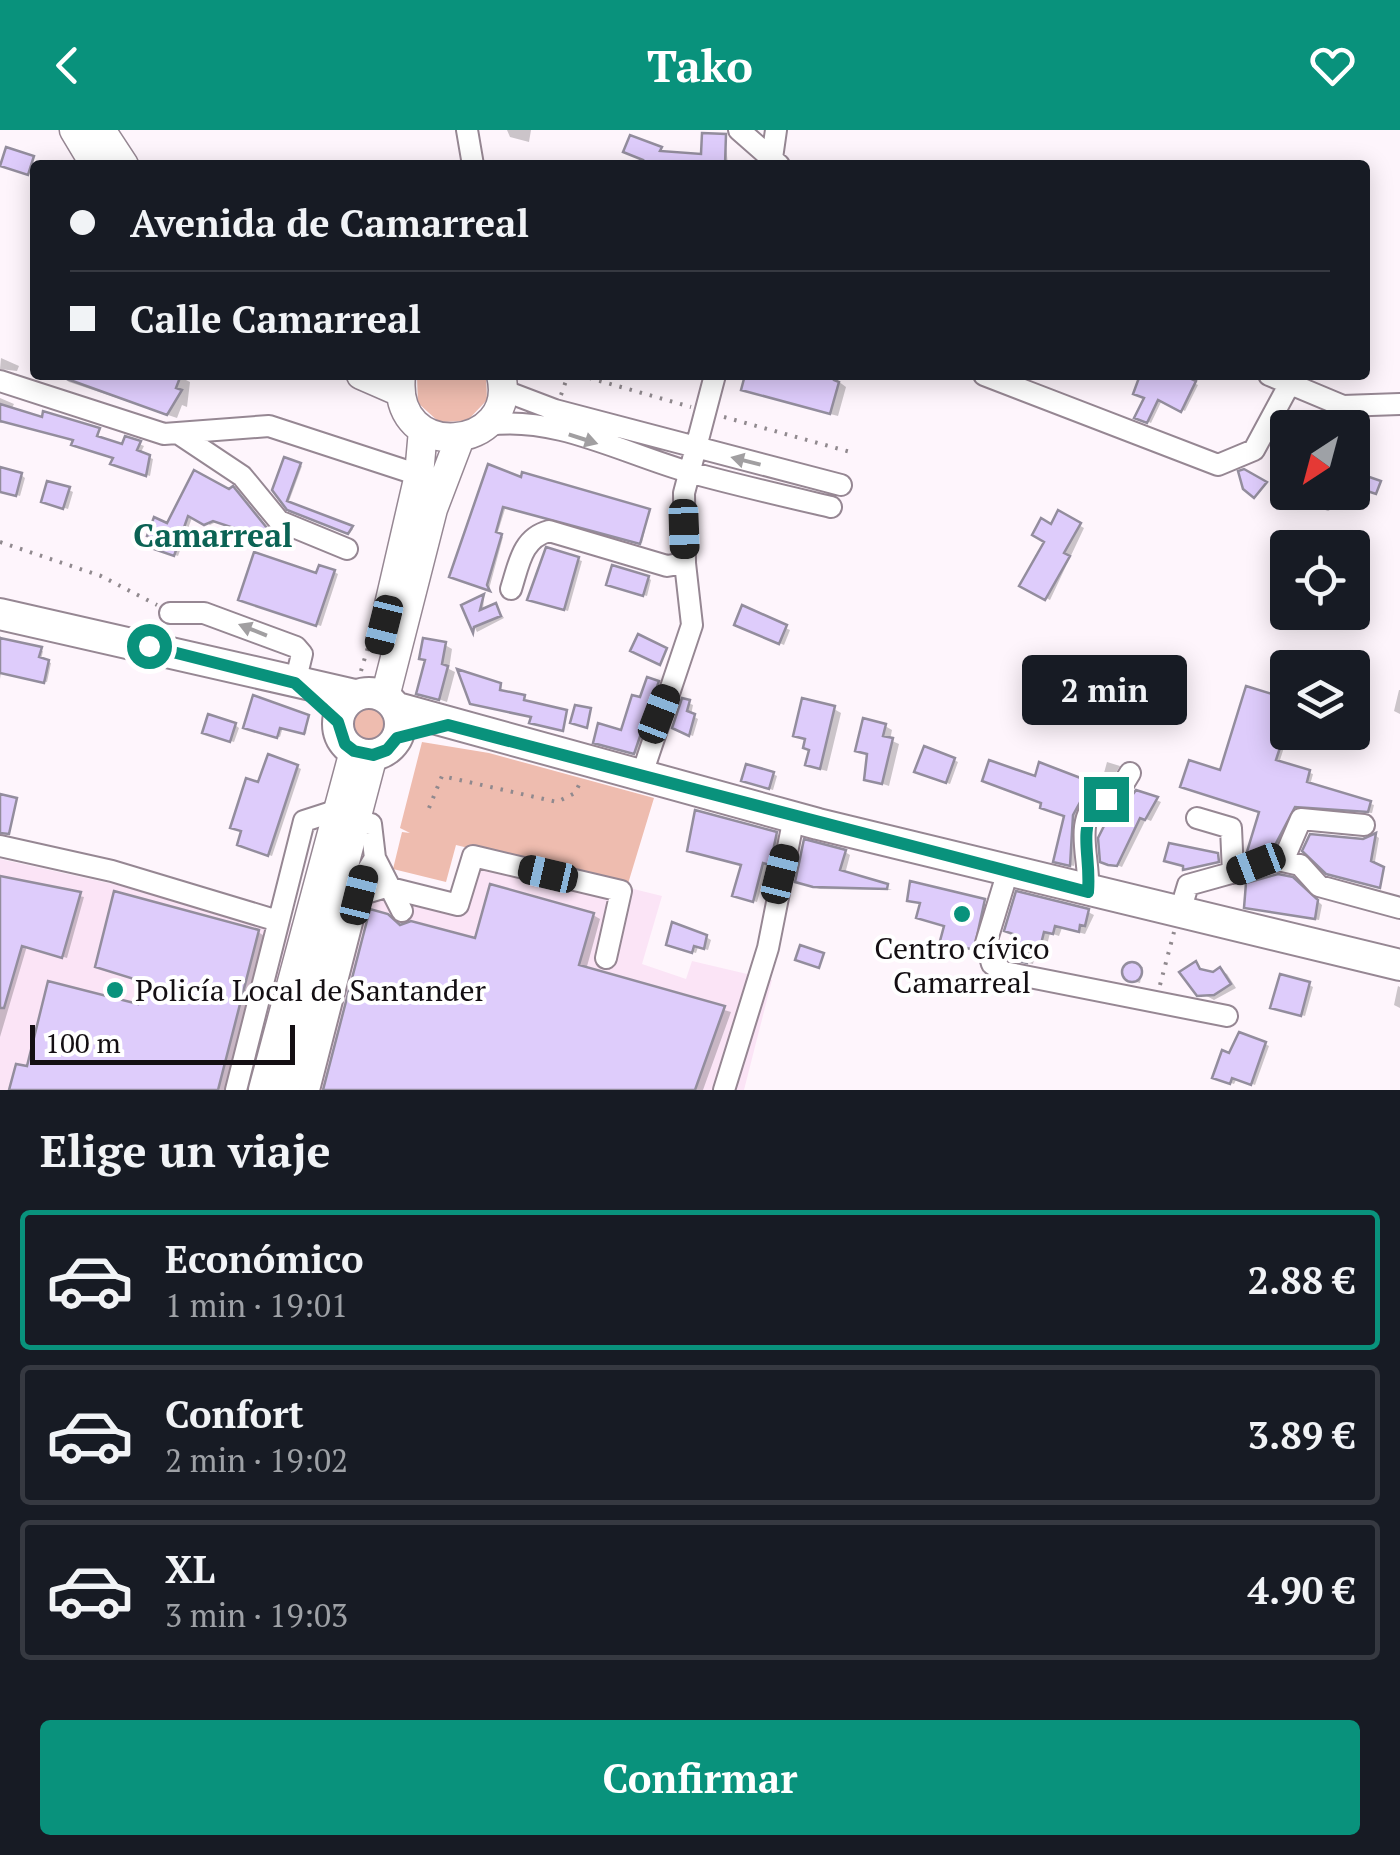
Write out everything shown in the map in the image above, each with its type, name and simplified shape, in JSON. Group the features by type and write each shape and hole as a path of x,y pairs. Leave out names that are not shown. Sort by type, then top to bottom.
{"highway":[{"path":"0,590 48,612 149,646"},
{"path":"0,614 295,683 375,719"},
{"path":"295,683 338,722 375,719 448,725 1179,915 1400,965"}],"main road":[{"path":"74,130 92,160"},
{"path":"100,130 121,160"},
{"path":"401,384 406,413 423,430 441,438 460,438 488,424 503,383"},
{"path":"375,719 419,475 423,430"},
{"path":"285,1090 344,816 438,492 460,438"},
{"path":"264,1090 336,850"}],"street":[{"path":"466,130 471,160"},
{"path":"739,130 770,160"},
{"path":"774,160 776,130"},
{"path":"640,777 692,625 684,563 688,472 714,380"},
{"path":"997,380 1218,465 1254,450 1289,385"},
{"path":"1279,380 1342,406 1400,404"},
{"path":"0,381 164,434 269,426 419,475"},
{"path":"503,383 555,410 841,485"},
{"path":"488,424 515,421 550,428 688,472 832,508"},
{"path":"178,434 242,476 279,521 348,549"},
{"path":"512,588 528,543 536,534 549,531 667,566 684,563"},
{"path":"170,613 215,616 296,647 302,654 295,683"},
{"path":"1088,892 1090,871 1083,830 1094,803 1100,798 1113,802 1130,773"},
{"path":"236,1090 304,821 344,816 371,824 374,858 402,911"},
{"path":"724,1090 768,948 794,817"},
{"path":"1197,818 1231,828 1233,872"},
{"path":"1283,861 1302,818 1364,826"},
{"path":"0,846 112,870 278,921"},
{"path":"359,895 386,887 458,905 474,856 622,892 606,958"},
{"path":"310,1090 359,895 374,858"},
{"path":"1179,915 1188,885 1256,864 1283,861 1300,866 1319,886 1400,908"},
{"path":"1008,871 986,943 992,964 1030,980 1156,999 1227,1016"}],"path":[{"path":"0,542 101,576 170,613"},
{"path":"429,808 442,776 557,802 575,792 590,763"},
{"path":"1156,999 1179,915"}],"shaded area":[{"path":"417,380 486,380 487,400 467,421 439,422 418,403"},
{"path":"369,704 383,710 389,724 383,738 369,744 355,738 349,724 355,710"},
{"path":"422,742 489,753 654,798 627,887 456,845 446,882 393,869 402,832 410,833 400,828"},
{"path":"468,848 662,896 642,964 686,979 692,961 772,980 744,1090 0,1090 0,859 343,935 360,868 454,894"}],"building":[{"path":"702,133 726,134 725,160 643,160 623,152 630,135 662,147 660,151 701,154"},
{"path":"6,147 34,156 28,175 0,166"},
{"path":"70,380 179,380 176,388 182,390 167,415"},
{"path":"744,380 839,382 830,414 741,390"},
{"path":"1138,380 1196,381 1181,412 1158,400 1147,423 1134,418 1144,398 1133,394"},
{"path":"0,404 42,417 43,411 100,428 97,436 122,444 125,436 141,441 137,450 150,455 146,476 110,464 113,458 71,445 73,440 0,421"},
{"path":"284,457 301,463 287,501 353,526 348,534 287,510 272,490"},
{"path":"488,464 521,477 522,472 650,509 640,544 503,507 496,532 502,534 487,585 490,591 449,577"},
{"path":"0,467 22,473 16,496 0,492"},
{"path":"1244,469 1267,482 1254,498 1243,489 1238,471"},
{"path":"194,470 229,489 233,486 267,528 264,538 213,521 204,525 188,516 174,556 151,548 155,539 147,536 154,517 167,523"},
{"path":"1370,477 1381,481 1376,494 1370,492"},
{"path":"47,481 70,487 63,509 41,502"},
{"path":"1058,510 1081,523 1064,553 1070,556 1045,600 1019,586 1044,542 1032,535 1041,518 1051,524"},
{"path":"546,547 579,557 564,610 527,600"},
{"path":"254,552 316,573 319,565 335,570 316,626 238,600"},
{"path":"612,565 649,576 643,596 606,585"},
{"path":"484,594 480,610 496,603 501,616 474,627 473,633 461,605"},
{"path":"742,605 787,625 779,644 734,625"},
{"path":"638,634 667,648 660,665 630,651"},
{"path":"0,638 42,647 39,657 49,660 44,683 0,673"},
{"path":"423,638 446,642 442,664 448,666 439,700 416,694 425,660 419,659"},
{"path":"457,669 501,683 500,690 525,695 524,700 567,710 563,731 529,723 531,717 470,704"},
{"path":"647,677 659,681 634,754 593,743 598,723 621,730 632,695 640,697"},
{"path":"1246,686 1270,693 1270,750 1279,750 1276,760 1310,770 1307,782 1371,801 1368,812 1295,807 1274,847 1246,855 1259,812 1180,787 1189,760 1220,770"},
{"path":"253,695 309,715 304,734 280,728 277,738 243,728"},
{"path":"682,698 690,700 687,711 695,714 689,736 672,728"},
{"path":"802,698 835,706 820,769 805,765 809,750 803,748 805,739 793,736"},
{"path":"575,705 591,708 587,728 570,723"},
{"path":"208,714 236,723 230,742 202,733"},
{"path":"863,718 886,724 883,736 893,738 882,784 864,780 867,754 855,751"},
{"path":"924,746 955,758 946,783 914,772"},
{"path":"268,754 298,765 268,856 237,845 241,831 230,828 246,778 258,782"},
{"path":"989,760 1035,776 1039,762 1091,782 1073,815 1070,866 1053,862 1064,816 982,781"},
{"path":"746,764 774,772 769,789 741,781"},
{"path":"1136,790 1158,797 1145,820 1140,818 1117,866 1100,862 1098,838 1107,820 1112,823"},
{"path":"0,794 17,798 9,834 0,833"},
{"path":"695,810 777,832 770,865 763,863 753,902 732,896 741,865 687,851"},
{"path":"1376,833 1371,861 1384,867 1380,888 1326,874 1302,851 1310,834 1363,839"},
{"path":"804,839 846,850 840,870 888,884 887,889 813,887 795,882"},
{"path":"1169,843 1218,853 1219,862 1183,870 1183,866 1164,861"},
{"path":"1278,874 1293,877 1318,900 1315,919 1244,908 1246,883"},
{"path":"0,876 81,892 62,958 22,946 4,1008 0,1008"},
{"name":"Centro cívico Camarreal","path":"910,881 985,899 974,950 940,941 944,926 916,918 920,903 907,901"},
{"path":"490,884 594,913 579,965 725,1006 695,1090 323,1090 370,909 388,914 400,925 411,921 475,938"},
{"path":"114,891 259,930 218,1090 9,1090 16,1064 27,1066 48,981 138,1004 144,982 95,967"},
{"path":"1016,891 1089,909 1085,926 1080,925 1079,932 1055,926 1053,934 1044,932 1040,948 1031,946 1027,963 1010,959 1016,935 1004,931"},
{"path":"672,922 707,935 704,949 694,946 692,953 666,945"},
{"path":"800,945 824,953 819,968 795,960"},
{"path":"1196,961 1200,969 1213,972 1220,967 1231,984 1214,995 1197,996 1179,972"},
{"path":"1132,962 1142,972 1132,982 1122,972"},
{"path":"1280,974 1310,982 1301,1016 1270,1008"},
{"path":"1239,1032 1266,1042 1251,1085 1232,1078 1230,1084 1212,1078 1222,1050 1229,1053"}],"place":[{"name":"Centro cívico Camarreal","path":"962,914"},
{"name":"Policía Local de Santander","path":"115,990"}],"district":[{"name":"Camarreal","path":"213,535"}],"route":[{"path":"149,646 295,683 338,722 345,744 354,751 373,755 387,750 397,738 448,725 1088,892 1090,871 1083,830 1094,803 1106,799"}]}
